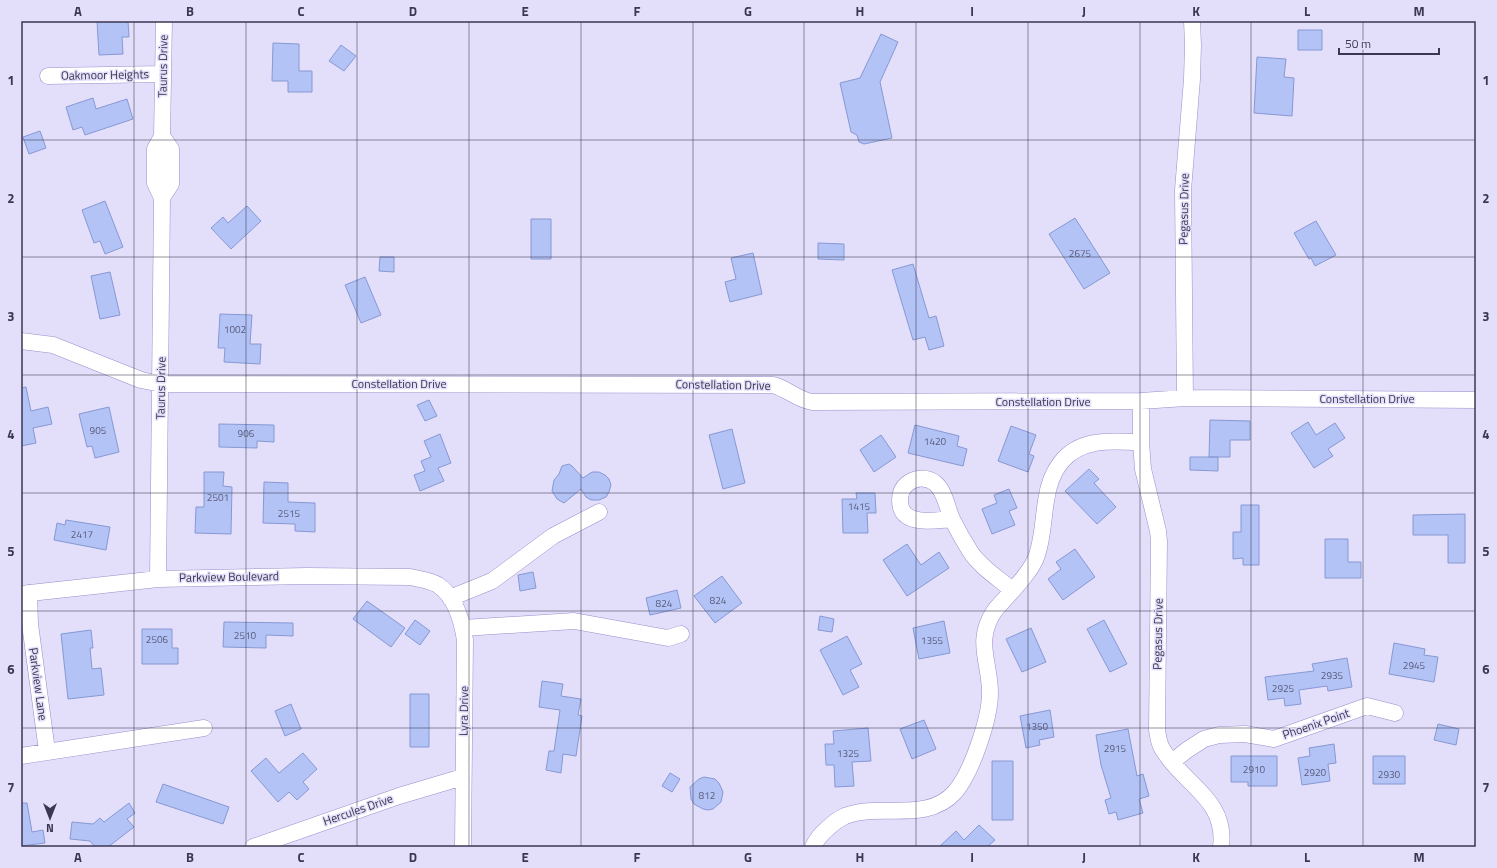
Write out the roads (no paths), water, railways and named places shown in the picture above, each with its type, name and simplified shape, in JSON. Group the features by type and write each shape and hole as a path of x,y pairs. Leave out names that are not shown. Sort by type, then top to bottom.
{"street":[{"name":"Taurus Drive","path":"158,579 162,198 155,183 155,149 162,136 164,21"},
{"name":"Pegasus Drive","path":"1185,398 1183,190 1192,79 1192,21"},
{"name":"Oakmoor Heights","path":"48,76 162,74"},
{"name":"Constellation Drive","path":"21,341 53,345 141,380 161,384 774,385 781,387 801,400 812,402 1142,401 1185,398 1476,400"},
{"name":"Pegasus Drive","path":"1142,401 1141,442 1145,480 1157,526 1159,541 1157,730 1162,749 1172,762 1212,804 1221,824 1221,847"},
{"path":"813,847 823,832 833,823 845,816 857,813 925,809 937,806 955,791 970,767 987,719 990,691 984,650 986,627 993,614 1030,569 1037,557 1041,544 1049,484 1055,470 1073,451 1096,443 1141,442"},
{"path":"450,598 492,581 554,536 599,512"},
{"path":"952,519 970,552 978,561 1012,590"},
{"name":"Parkview Boulevard","path":"25,593 158,579 300,576 410,577 437,584"},
{"name":"Lyra Drive","path":"437,584 447,593 459,614 465,640 463,847"},
{"name":"Parkview Lane","path":"25,593 47,751"},
{"path":"463,628 574,620 668,638 681,634"},
{"name":"Phoenix Point","path":"1172,762 1204,739 1219,735 1245,734 1274,739 1367,706 1395,713"},
{"path":"21,756 204,728"},
{"name":"Hercules Drive","path":"253,847 399,796 463,777"}]}
